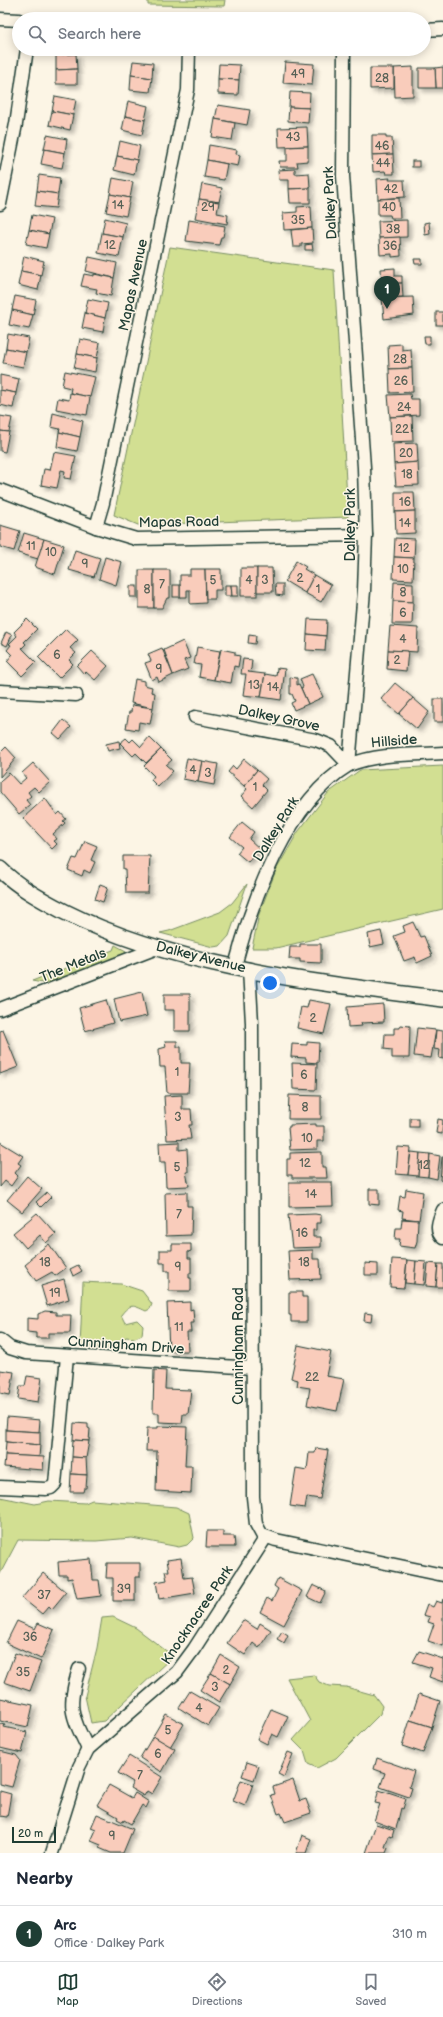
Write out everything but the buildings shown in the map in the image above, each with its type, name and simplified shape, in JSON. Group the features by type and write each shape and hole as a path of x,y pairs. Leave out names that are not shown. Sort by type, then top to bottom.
{"street":[{"path":"0,19 12,20"},
{"path":"431,30 443,29"},
{"path":"0,204 16,124 26,56"},
{"name":"Mapas Avenue","path":"96,527 103,503 188,90 189,56"},
{"name":"Dalkey Park","path":"242,968 247,921 268,867 306,806 340,770 349,765 364,591 366,535 364,467 343,176 344,56"},
{"name":"Mapas Road","path":"0,490 96,527 136,539 366,535"},
{"path":"0,691 76,695"},
{"name":"Dalkey Grove","path":"195,717 316,740 331,746 349,765"},
{"name":"Hillside","path":"349,765 362,759 386,755 443,753"},
{"name":"Dalkey Avenue","path":"0,869 11,880 48,903 89,923 158,948 290,978 443,999"},
{"name":"The Metals","path":"0,1009 158,948"},
{"name":"Cunningham Road","path":"242,968 252,1023 253,1503 256,1524 262,1535 266,1537"},
{"path":"443,1210 437,1224 440,1236 443,1238"},
{"name":"Cunningham Drive","path":"0,1340 10,1348 26,1353 253,1368"},
{"path":"0,1487 46,1489 51,1488 55,1484 67,1356"},
{"path":"266,1537 443,1575"},
{"name":"Knocknacree Park","path":"52,1853 79,1767 88,1749 177,1672 194,1649 266,1537"},
{"path":"79,1669 72,1691 72,1710 74,1721 88,1749"}],"green space":[{"path":"148,0 225,0 224,6 148,5"},
{"path":"170,247 334,270 348,517 138,525 114,515"},
{"path":"443,766 443,909 276,948 252,948 259,914 276,870 298,832 328,793 360,770"},
{"path":"247,884 229,936 220,946 213,947 160,933 220,912 232,903"},
{"path":"115,945 126,951 125,958 48,984 32,981 113,950"},
{"path":"83,1282 121,1284 142,1291 152,1304 150,1309 146,1311 132,1306 127,1308 121,1315 125,1323 137,1320 143,1326 142,1335 135,1338 126,1337 112,1349 80,1346"},
{"path":"0,1497 35,1504 49,1501 85,1503 92,1500 176,1507 189,1513 194,1538 187,1545 179,1547 132,1538 96,1541 18,1540 0,1574"},
{"path":"113,1617 136,1628 173,1656 104,1721 91,1723 85,1696 97,1648 102,1618"},
{"path":"314,1675 319,1682 329,1686 346,1687 374,1695 382,1706 380,1714 336,1758 317,1768 308,1764 304,1751 293,1740 310,1721 287,1678"}],"place":[{"name":"Arc","path":"387,309"}]}
